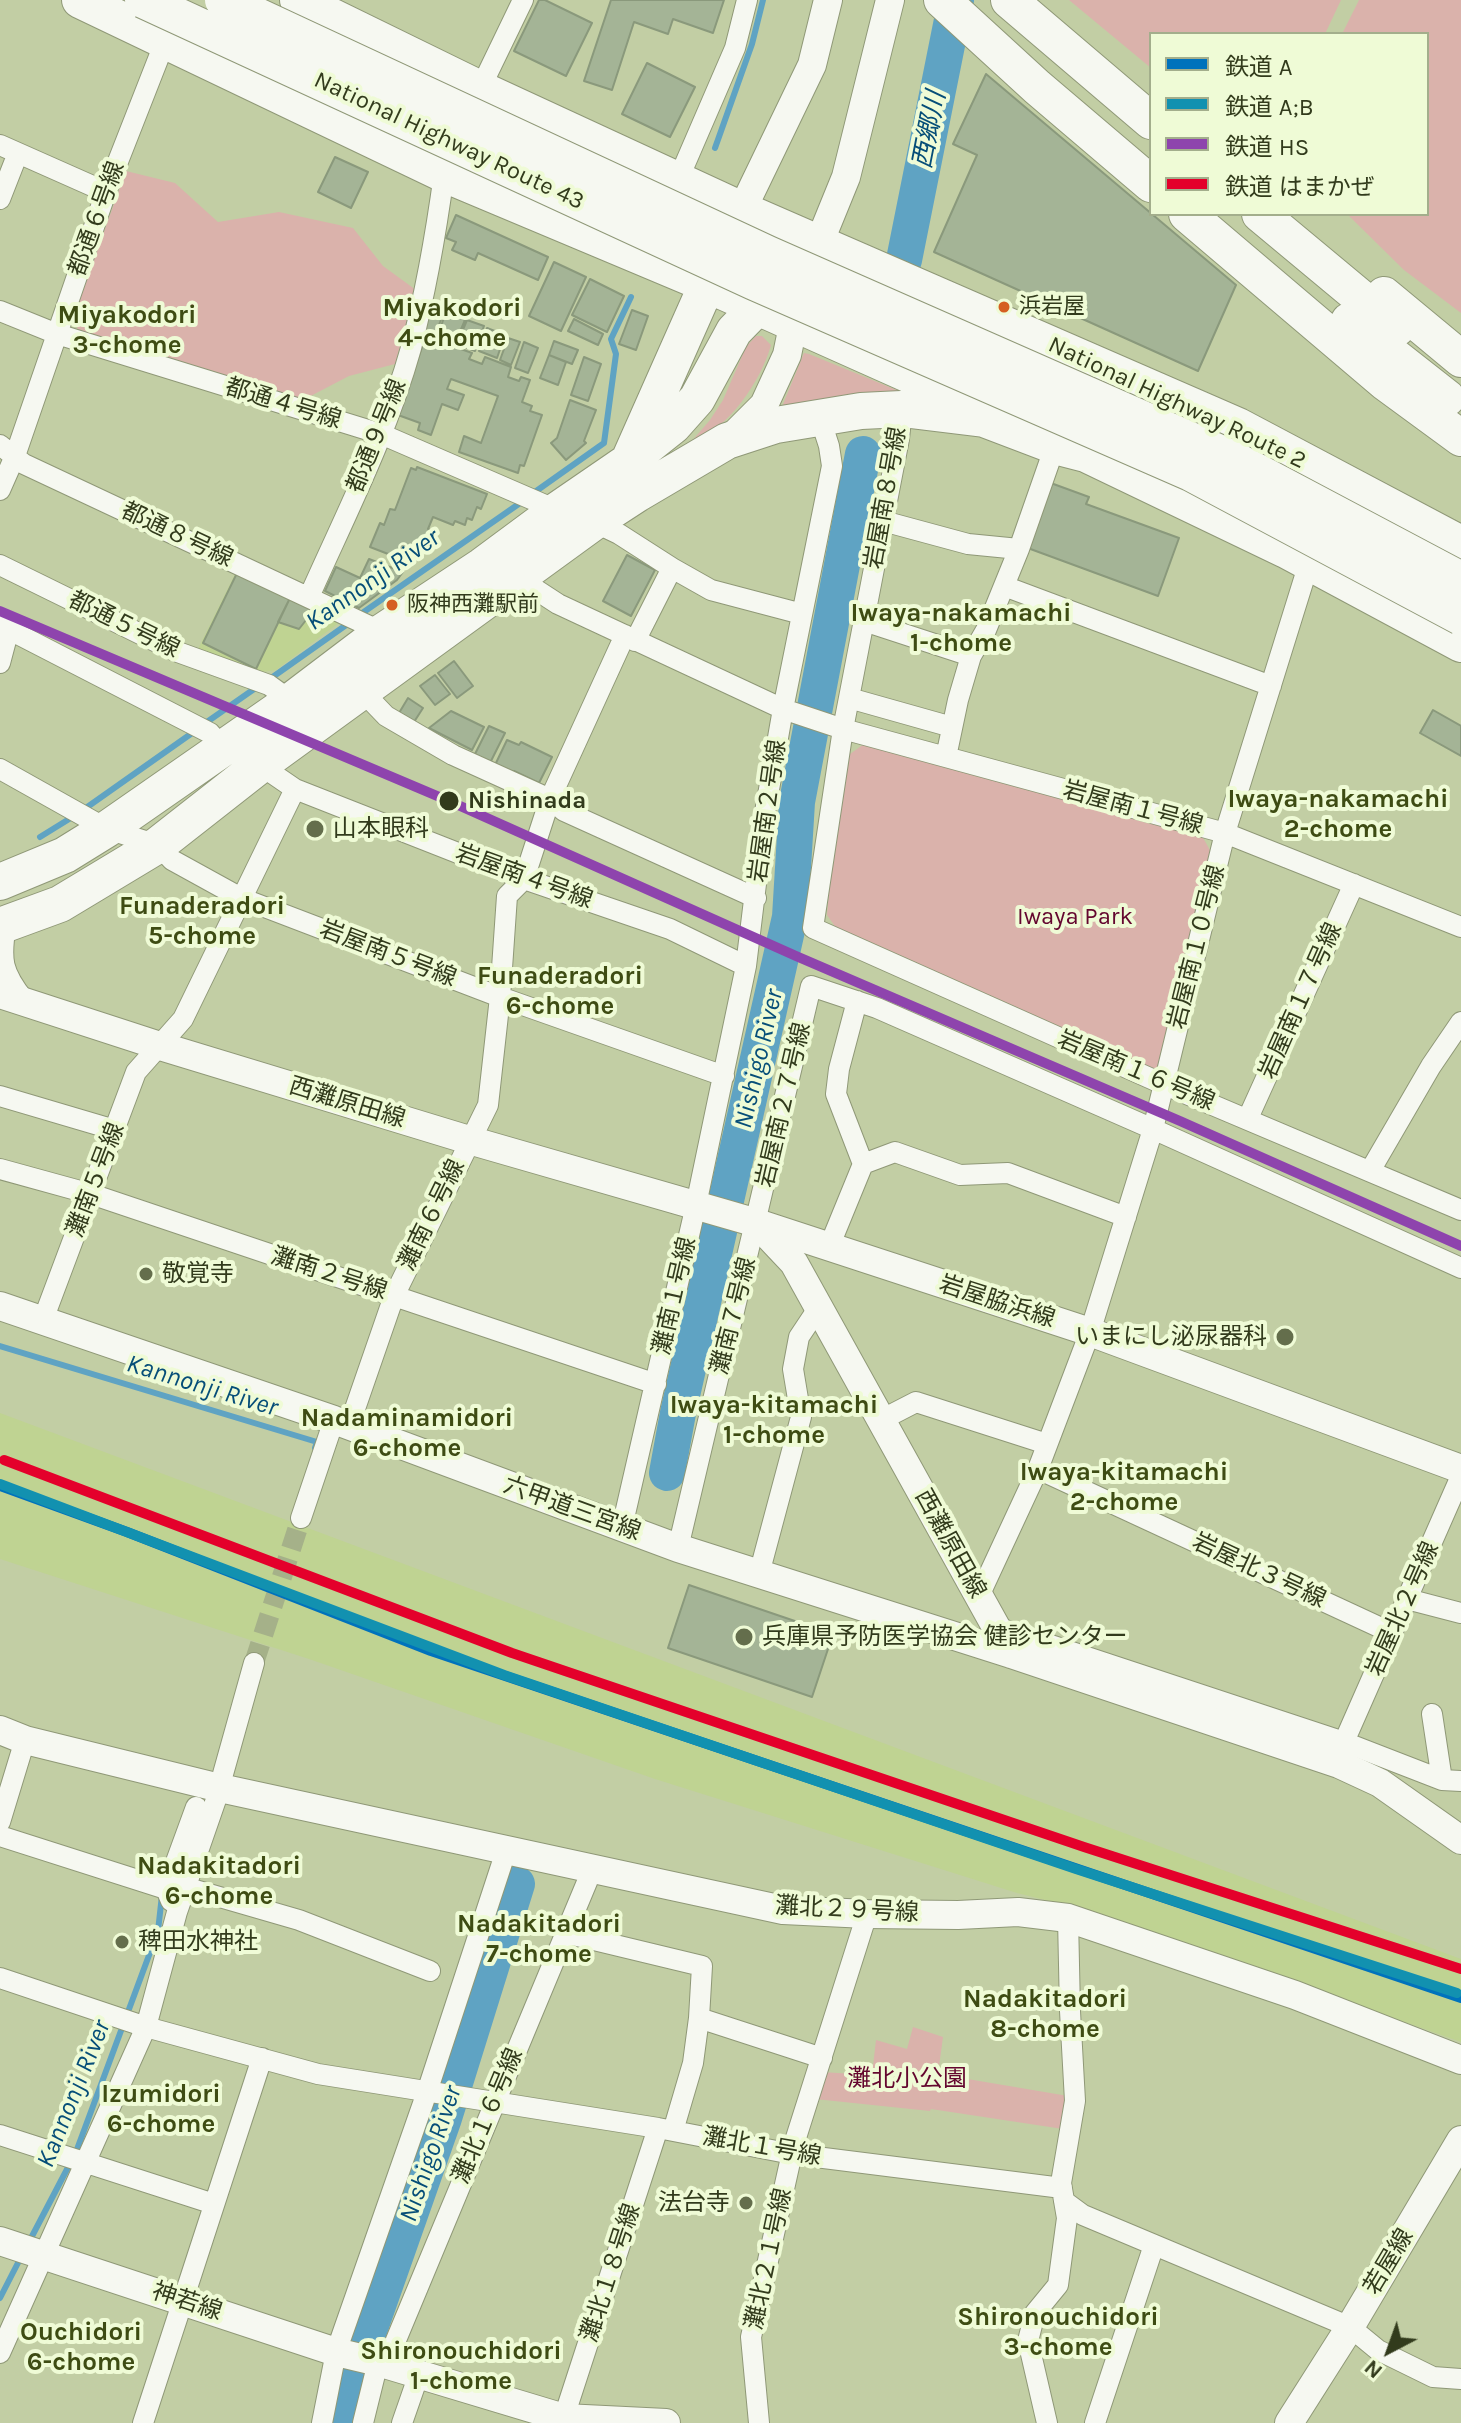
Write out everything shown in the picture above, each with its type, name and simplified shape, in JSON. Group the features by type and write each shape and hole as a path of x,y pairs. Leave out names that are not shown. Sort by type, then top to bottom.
{"highway":[{"name":"National Highway Route 2","path":"80,0 444,174 706,284 760,281 1231,458 1461,580"},
{"name":"National Highway Route 43","path":"143,0 760,281"},
{"name":"National Highway Route 43","path":"223,0 760,281"},
{"name":"National Highway Route 2","path":"298,0 480,89 742,210 813,258 859,261 1238,426 1461,544"},
{"path":"942,0 972,14 1149,152"},
{"path":"1009,0 1149,119"},
{"path":"1040,0 1149,93"},
{"path":"972,14 1037,87 1149,182"},
{"path":"629,461 706,284 742,210"},
{"path":"1189,216 1386,383 1461,438"},
{"path":"1223,216 1461,409"},
{"path":"1262,216 1461,379"},
{"path":"1290,216 1461,359"},
{"name":"National Highway Route 2","path":"760,281 768,295 813,258"},
{"name":"National Highway Route 2","path":"760,281 793,322 1298,556 1461,644"},
{"name":"National Highway Route 2","path":"3,926 60,904 158,845 362,691 526,559 540,504 629,461 673,426 697,399 760,281"},
{"name":"National Highway Route 2","path":"760,281 1191,473 1461,617"},
{"name":"National Highway Route 2","path":"0,882 65,855 107,829 217,741 270,688 375,629 526,559 594,522 727,441 776,425 861,411 902,409 984,419 1071,450"},
{"path":"1298,556 1328,473"}],"street":[{"path":"480,89 523,0"},
{"path":"678,180 735,48 747,0"},
{"path":"742,210 812,65 828,0"},
{"path":"727,441 764,405 787,355 793,322 813,258 846,177 890,0"},
{"name":"都通６号線","path":"0,490 7,450 57,334 106,192 166,39"},
{"path":"0,199 9,149 106,192"},
{"name":"都通９号線","path":"309,597 381,434 410,350 432,260 444,174"},
{"name":"都通４号線","path":"0,311 57,334 381,434 540,504 594,522 711,590 802,614"},
{"name":"岩屋南８号線","path":"813,928 843,729 899,439 902,409"},
{"name":"岩屋南２号線","path":"696,1205 746,966 764,818 832,466 820,418"},
{"name":"都通８号線","path":"7,450 24,464 375,629"},
{"path":"946,757 971,656 986,630 1019,549 1071,450"},
{"path":"883,521 968,544 1019,549"},
{"name":"岩屋南１０号線","path":"979,1596 1038,1469 1090,1332 1153,1129 1225,833 1271,686 1298,556"},
{"path":"526,559 535,589 558,604 783,709"},
{"name":"都通５号線","path":"0,565 175,651 270,688"},
{"name":"灘南６号線","path":"301,1518 394,1296 488,1105 507,896 524,879 550,799 630,638 672,568"},
{"path":"1004,586 1271,686"},
{"path":"864,621 971,656"},
{"path":"0,663 5,627 187,721 217,741"},
{"path":"362,691 386,716 453,755 550,799 564,811 756,898"},
{"path":"849,698 952,727"},
{"name":"岩屋南１号線","path":"783,709 843,729 1225,833 1461,927"},
{"name":"岩屋南４号線","path":"260,765 295,789 524,879 670,929 746,966"},
{"name":"岩屋南５号線","path":"0,769 107,829 158,845 172,860 241,898 500,997 724,1076"},
{"name":"灘南５号線","path":"43,1320 136,1072 183,1019 295,789"},
{"name":"岩屋南１７号線","path":"1248,1118 1354,884"},
{"path":"3,926 4,970 12,997"},
{"name":"岩屋南１６号線","path":"813,928 1163,1084 1461,1210"},
{"name":"岩屋南２７号線","path":"757,1223 811,986 857,1001"},
{"name":"西灘原田線","path":"12,997 160,1046 469,1140 757,1223 794,1263 1011,1654"},
{"path":"829,1247 863,1164 836,1094 839,1069 857,1001 1153,1129 1461,1268"},
{"path":"1370,1171 1431,1066 1461,1022"},
{"path":"0,1096 115,1130"},
{"path":"863,1164 895,1152 960,1175 1008,1173 1126,1217"},
{"name":"灘南２号線","path":"0,1169 91,1194 656,1384"},
{"name":"灘南１号線","path":"622,1527 696,1205"},
{"name":"岩屋脇浜線","path":"757,1223 1090,1332 1461,1469"},
{"name":"灘南７号線","path":"678,1548 757,1223"},
{"name":"六甲道三宮線","path":"0,1306 341,1423 678,1548 1011,1654"},
{"path":"759,1574 801,1417 793,1369 799,1337 819,1307"},
{"path":"881,1420 916,1402 1047,1444"},
{"name":"岩屋北３号線","path":"1038,1469 1392,1633"},
{"name":"岩屋北２号線","path":"1344,1742 1461,1476"},
{"path":"1407,1599 1461,1613"},
{"path":"996,1627 1451,1780"},
{"path":"1011,1654 1339,1764 1371,1778 1410,1802 1461,1840"},
{"path":"176,1888 222,1781 254,1663"},
{"path":"1432,1714 1451,1780"},
{"path":"0,1822 12,1735"},
{"name":"灘北２９号線","path":"12,1735 222,1781 506,1851 783,1910 958,1915 1018,1912 1068,1918 1295,1995 1461,2060"},
{"path":"0,2353 23,2248 85,2161 146,2027 177,1912 176,1888 196,1807"},
{"path":"0,1836 176,1888 299,1920 430,1971"},
{"path":"322,2423 336,2352 427,2092 506,1851"},
{"name":"灘北１６号線","path":"363,2423 382,2363 592,1870"},
{"name":"灘北２１号線","path":"759,2423 751,2337 792,2154 867,1914"},
{"path":"1047,2423 1028,2341 1035,2313 1058,2285 1067,2218 1063,2195 1075,2101 1068,1918"},
{"name":"灘北１８号線","path":"563,2420 665,2130 693,2063 702,1966 565,1933"},
{"path":"0,1978 146,2027 318,2074 427,2092"},
{"path":"699,2018 822,2058"},
{"path":"143,2423 262,2058"},
{"name":"灘北１号線","path":"427,2092 792,2154 1063,2195 1083,2215 1350,2327 1378,2350 1433,2377 1461,2379"},
{"path":"0,2135 214,2204"},
{"name":"若屋線","path":"1289,2423 1461,2140"},
{"path":"1095,2423 1154,2245"},
{"name":"神若線","path":"23,2248 336,2352 382,2363"},
{"path":"382,2363 563,2420 666,2423"},
{"path":"402,2423 419,2374"}],"shaded area":[{"path":"237,570 344,619 276,670 256,673 198,649"},
{"path":"0,1413 1461,1959 1461,2042 1097,1913 1017,1893 655,1779 309,1659 0,1559"}],"green space":[{"path":"1069,0 1341,0 1326,32 1149,32 1149,66"},
{"path":"1359,0 1461,0 1461,313 1404,270 1349,216 1429,216 1429,32 1343,32"},
{"path":"126,171 175,183 218,222 279,212 353,228 383,266 416,290 395,364 349,376 301,401 78,333 75,311"},
{"path":"756,336 762,336 771,345 751,388 718,427 691,442 723,400 746,347"},
{"path":"804,353 809,354 899,391 781,409"},
{"name":"Iwaya Park","path":"864,744 1202,836 1211,852 1158,1075 841,935 827,915 832,856 850,754"},
{"name":"灘北小公園","path":"913,2027 943,2037 938,2074 1068,2096 1063,2129 931,2109 815,2099 821,2072 872,2075 876,2040 907,2049"}],"building":[{"path":"539,0 592,23 566,76 514,51"},
{"path":"611,0 724,0 713,33 673,19 668,34 634,22 612,90 584,81"},
{"path":"647,63 695,87 670,137 622,114"},
{"path":"986,74 1149,212 1149,216 1154,216 1236,285 1198,371 934,252 977,155 953,144"},
{"path":"335,157 368,172 351,208 318,192"},
{"path":"456,215 548,257 538,280 478,253 475,260 452,250 456,242 446,238"},
{"path":"554,262 586,277 561,331 529,316"},
{"path":"590,279 624,296 607,332 572,315"},
{"path":"430,301 446,307 435,335 420,329"},
{"path":"448,307 460,311 458,317 465,320 456,341 438,334"},
{"path":"632,310 648,316 636,350 619,344"},
{"path":"574,319 603,334 598,345 568,331"},
{"path":"467,320 484,326 475,351 457,344"},
{"path":"487,328 505,335 497,358 479,351"},
{"path":"426,336 436,340 434,344 448,349 450,345 472,353 469,359 482,364 485,357 511,367 508,377 519,381 521,377 530,380 522,402 532,406 530,411 542,415 524,466 520,465 518,473 459,452 464,436 481,443 498,396 451,379 447,389 464,395 458,410 442,404 431,435 418,430 420,423 398,415"},
{"path":"508,338 520,342 511,365 500,360"},
{"path":"554,341 578,350 572,364 549,355"},
{"path":"524,342 538,348 528,373 515,368"},
{"path":"549,355 566,362 558,385 540,378"},
{"path":"584,357 601,364 588,401 571,395"},
{"path":"570,400 596,410 584,441 586,443 566,460 551,443 557,438"},
{"path":"417,467 487,494 481,509 477,507 472,520 467,518 465,525 455,521 453,525 433,517 428,529 435,532 431,541 424,539 418,555 413,553 409,562 370,547 380,523 384,525 390,509 395,510 411,468 416,470"},
{"path":"1048,482 1089,497 1086,504 1179,538 1158,596 1025,547"},
{"path":"627,555 655,570 631,616 603,601"},
{"path":"369,559 403,572 359,608 325,591 336,567 360,578"},
{"path":"237,573 290,598 256,669 203,643"},
{"path":"290,598 314,610 299,629 278,622"},
{"path":"454,661 473,686 457,698 438,673"},
{"path":"435,675 450,694 435,705 420,686"},
{"path":"408,698 423,708 414,722 399,713"},
{"path":"1433,710 1461,726 1461,756 1420,733"},
{"path":"451,711 484,727 472,750 429,728"},
{"path":"489,726 505,733 490,763 474,756"},
{"path":"507,740 519,745 521,742 552,757 539,783 495,765"},
{"path":"689,1585 833,1634 812,1697 668,1648"}],"waterway":[{"name":"Kannonji River","path":"715,148 752,44 763,0"},
{"name":"西郷川","path":"904,260 956,0"},
{"name":"Kannonji River","path":"532,494 604,443 616,354 611,339 631,297"},
{"name":"Nishigo River","path":"667,1473 790,917 797,802 863,454"},
{"name":"Kannonji River","path":"358,616 523,501"},
{"name":"Kannonji River","path":"267,681 349,623"},
{"name":"Kannonji River","path":"204,724 257,687"},
{"name":"Kannonji River","path":"83,810 195,731"},
{"name":"Kannonji River","path":"40,837 74,816"},
{"name":"Kannonji River","path":"0,1346 317,1442 315,1448"},
{"name":"Nishigo River","path":"343,2423 351,2382 444,2118 517,1884"},
{"name":"Kannonji River","path":"29,2242 76,2152 158,1931 162,1895"},
{"name":"Kannonji River","path":"0,2298 22,2255"}],"tunnel":[{"path":"254,1663 301,1518"}],"rail line":[{"name":"HS","path":"0,611 449,801 1461,1246"},
{"name":"はまかぜ","path":"4,1460 512,1653 1084,1847 1461,1969"},
{"name":"A;B","path":"0,1484 504,1675 1076,1869 1457,1993"},
{"name":"A","path":"0,1486 127,1532 431,1651 1461,1998"}],"place":[{"name":"浜岩屋","path":"1004,307"},
{"name":"阪神西灘駅前","path":"392,605"},
{"name":"Nishinada","path":"449,801"},
{"name":"山本眼科","path":"315,829"},
{"name":"敬覚寺","path":"146,1274"},
{"name":"いまにし泌尿器科","path":"1285,1337"},
{"name":"兵庫県予防医学協会 健診センター","path":"744,1637"},
{"name":"稗田水神社","path":"122,1942"},
{"name":"法台寺","path":"746,2203"}],"district":[{"name":"Miyakodori 4-chome","path":"452,324"},
{"name":"Miyakodori 3-chome","path":"127,331"},
{"name":"Iwaya-nakamachi 1-chome","path":"961,629"},
{"name":"Iwaya-nakamachi 2-chome","path":"1338,815"},
{"name":"Funaderadori 5-chome","path":"202,922"},
{"name":"Funaderadori 6-chome","path":"560,992"},
{"name":"Iwaya-kitamachi 1-chome","path":"774,1421"},
{"name":"Nadaminamidori 6-chome","path":"407,1434"},
{"name":"Iwaya-kitamachi 2-chome","path":"1124,1488"},
{"name":"Nadakitadori 6-chome","path":"219,1882"},
{"name":"Nadakitadori 7-chome","path":"539,1940"},
{"name":"Nadakitadori 8-chome","path":"1045,2015"},
{"name":"Izumidori 6-chome","path":"161,2110"},
{"name":"Shironouchidori 3-chome","path":"1058,2333"},
{"name":"Ouchidori 6-chome","path":"81,2348"},
{"name":"Shironouchidori 1-chome","path":"461,2367"}]}
